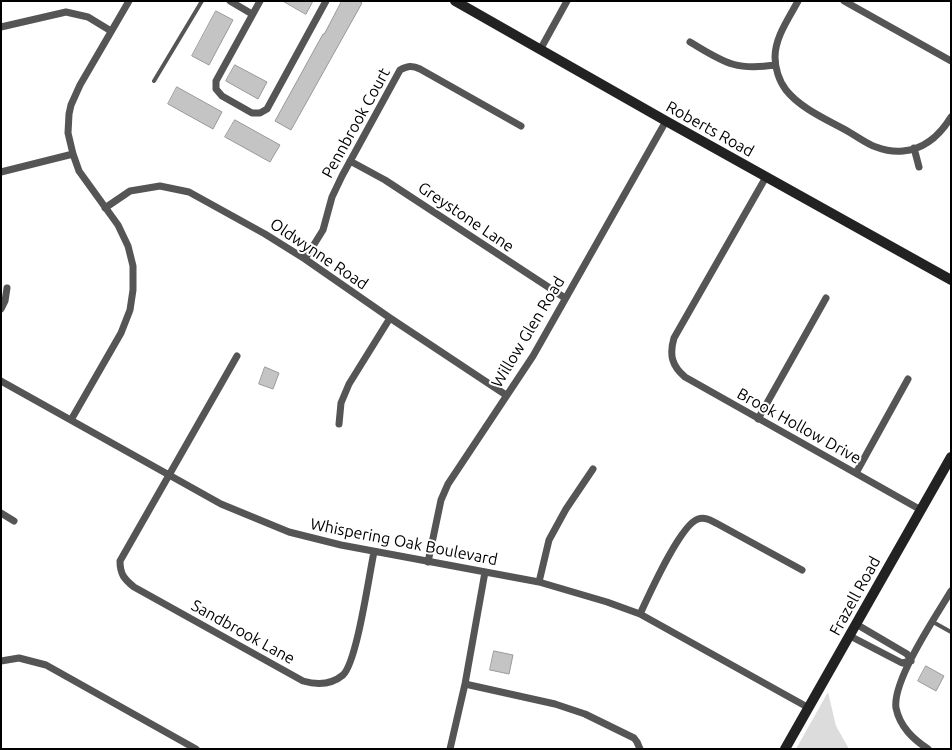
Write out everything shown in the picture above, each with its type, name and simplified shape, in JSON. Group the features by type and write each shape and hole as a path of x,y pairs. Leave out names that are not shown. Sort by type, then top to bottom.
{"main road":[{"name":"Roberts Road","path":"455,1 666,122 950,277"},
{"name":"Frazell Road","path":"786,749 951,457"}],"street":[{"path":"71,420 121,333 130,310 133,290 133,266 118,226 79,171 72,154 68,133 71,105 84,77 129,1"},
{"path":"230,1 252,14"},
{"path":"260,1 216,81 216,89 222,96 252,113 260,113 267,109 326,1"},
{"path":"540,50 567,1"},
{"path":"798,1 779,39 775,57 779,77 785,89 804,106 875,147 903,151 934,138 951,116"},
{"path":"844,1 951,60"},
{"path":"1,27 66,12 88,17 111,31"},
{"path":"690,42 722,60 740,67 751,68 776,65"},
{"name":"Pennbrook Court","path":"305,259 323,230 332,196 350,161 396,76 406,66 420,69 521,126"},
{"name":"Willow Glen Road","path":"428,562 441,500 448,484 533,356 666,122"},
{"path":"914,148 919,167"},
{"path":"1,172 72,154"},
{"name":"Greystone Lane","path":"350,161 384,180 565,298"},
{"name":"Brook Hollow Drive","path":"766,177 674,338 671,348 671,359 676,370 758,419 921,510"},
{"name":"Oldwynne Road","path":"105,208 130,191 160,186 189,192 265,234 305,259 506,395"},
{"path":"1,309 5,301 7,288"},
{"path":"758,419 826,298"},
{"path":"339,424 341,403 349,384 390,318"},
{"name":"Sandbrook Lane","path":"238,356 120,561 120,571 125,580 142,592 303,681 320,684 329,682 344,674 349,667 355,650 374,552"},
{"path":"856,473 908,379"},
{"name":"Whispering Oak Boulevard","path":"1,380 221,504 289,532 374,552 539,582 607,602 640,614 809,708"},
{"path":"539,582 549,540 566,509 593,469"},
{"path":"1,513 14,521"},
{"path":"640,614 668,558 689,526 697,520 707,518 802,570"},
{"path":"450,749 465,684 485,572"},
{"path":"928,749 913,738 901,723 896,707 897,694 900,683 911,661 951,591"},
{"path":"856,624 907,654 911,661"},
{"path":"850,636 902,663 911,661"},
{"path":"1,661 19,658 46,665 196,749"},
{"path":"465,684 555,704 585,714 634,738 640,748"}],"lane":[{"path":"154,81 202,1"},
{"path":"933,622 951,632"}],"shaded area":[{"path":"828,692 836,726 849,749 796,749"}],"building":[{"path":"283,1 313,1 306,14"},
{"path":"342,1 359,1 362,3 291,130 275,121"},
{"path":"216,11 233,20 209,65 192,56"},
{"path":"235,65 267,82 258,99 226,81"},
{"path":"177,87 222,112 213,129 168,104"},
{"path":"235,120 280,145 270,162 225,137"},
{"path":"265,367 279,373 273,389 259,384"},
{"path":"494,651 513,655 509,674 490,670"},
{"path":"926,666 944,676 936,691 918,681"}]}
